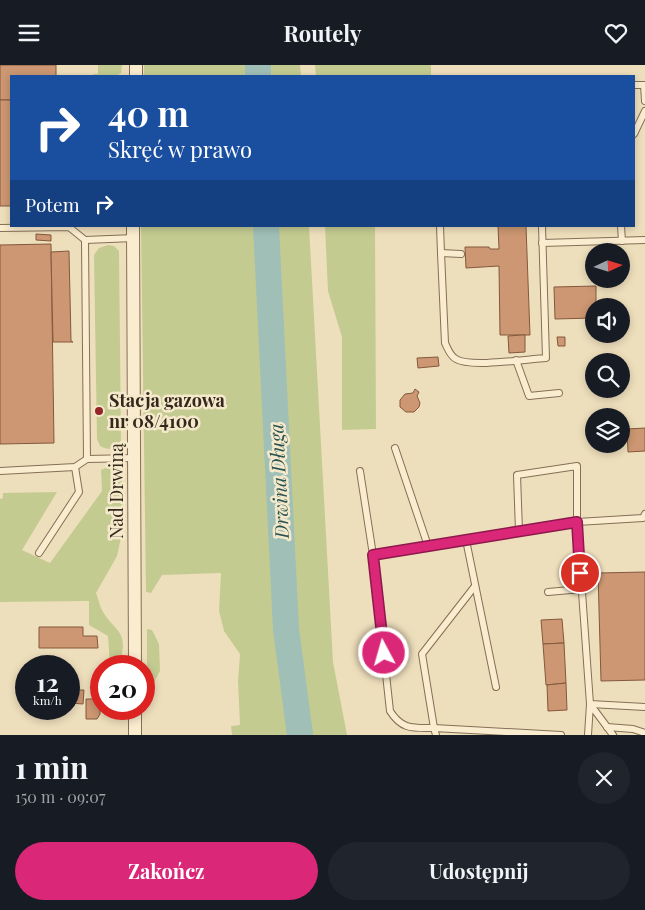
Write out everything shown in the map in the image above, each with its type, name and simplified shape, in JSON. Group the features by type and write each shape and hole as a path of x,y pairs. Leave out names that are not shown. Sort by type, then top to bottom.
{"street":[{"name":"Nad Drwiną","path":"134,232 135,655"},
{"path":"135,720 135,735"}],"lane":[{"path":"645,85 645,101"},
{"path":"635,132 645,111"},
{"path":"0,228 69,227 85,240 134,232"},
{"path":"440,227 445,343 455,359 471,364 546,358 542,227"},
{"path":"621,227 622,241"},
{"path":"85,240 87,459"},
{"path":"542,243 645,240"},
{"path":"441,253 461,254"},
{"path":"516,360 529,396 559,393"},
{"path":"395,448 428,546"},
{"path":"0,471 76,467 87,459 135,459"},
{"path":"519,531 516,475 577,466 577,522 590,704 588,735"},
{"path":"39,553 79,492 76,467"},
{"path":"360,471 373,555 390,711 398,723 412,728 560,735"},
{"path":"373,555 577,522 644,518"},
{"path":"466,540 496,687"},
{"path":"436,735 422,654 475,587"},
{"path":"548,592 582,589"},
{"path":"590,704 645,707"},
{"path":"590,704 613,735"},
{"path":"607,727 633,729 645,733"}],"green space":[{"path":"98,65 122,65 121,73 118,75 93,74 98,74"},
{"path":"144,65 300,65 301,75 144,75"},
{"path":"315,65 431,65 431,75 316,75"},
{"path":"141,227 309,227 333,662 347,735 232,735 231,726 240,725 238,681 240,654 224,631 219,611 221,573 162,575 151,593 146,592"},
{"path":"325,227 375,227 376,429 342,430 342,337 328,291"},
{"path":"108,245 114,246 119,251 121,443 112,449 100,446 97,439 94,255 99,248"},
{"path":"113,466 122,472 123,505 120,522 124,524 117,556 96,593 105,616 121,636 123,642 122,655 109,655 108,636 89,625 89,601 0,602 0,499 3,498 3,493 57,492 22,550 50,563 102,491 101,470"},
{"path":"147,629 152,630 159,644 160,671 155,680 155,655 147,655"}],"building":[{"path":"0,65 56,65 56,75 10,75 10,100 0,100"},
{"path":"0,100 10,100 10,206 0,206"},
{"path":"498,227 526,227 530,335 500,335 499,266 466,268 465,247 499,249"},
{"path":"36,234 51,235 51,241 36,240"},
{"path":"51,244 54,443 0,444 0,245"},
{"path":"69,251 71,341 73,342 53,342 51,252"},
{"path":"554,287 596,288 596,298 585,298 585,318 555,319"},
{"path":"525,335 525,352 509,353 508,336"},
{"path":"557,337 565,337 565,346 558,346"},
{"path":"438,357 439,366 418,368 417,358"},
{"path":"415,389 419,392 417,396 420,403 419,407 414,412 406,412 400,407 400,400 405,394 413,393"},
{"path":"645,428 645,451 630,452 630,429"},
{"path":"645,572 645,680 601,681 598,573"},
{"path":"562,619 564,643 543,644 541,620"},
{"path":"39,627 83,627 83,636 97,636 98,648 39,648"},
{"path":"564,643 566,683 546,685 543,644"},
{"path":"566,683 567,710 548,711 547,685"},
{"path":"80,690 84,690 83,704 80,704"},
{"path":"86,699 90,699 90,719 86,719"}],"waterway":[{"name":"Drwina Długa","path":"258,65 258,75"},
{"name":"Drwina Długa","path":"266,227 286,629 300,735"}],"place":[{"name":"Stacja gazowa nr 08/4100","path":"99,411"}],"route":[{"path":"384,653 373,555 577,522 580,573"}]}
